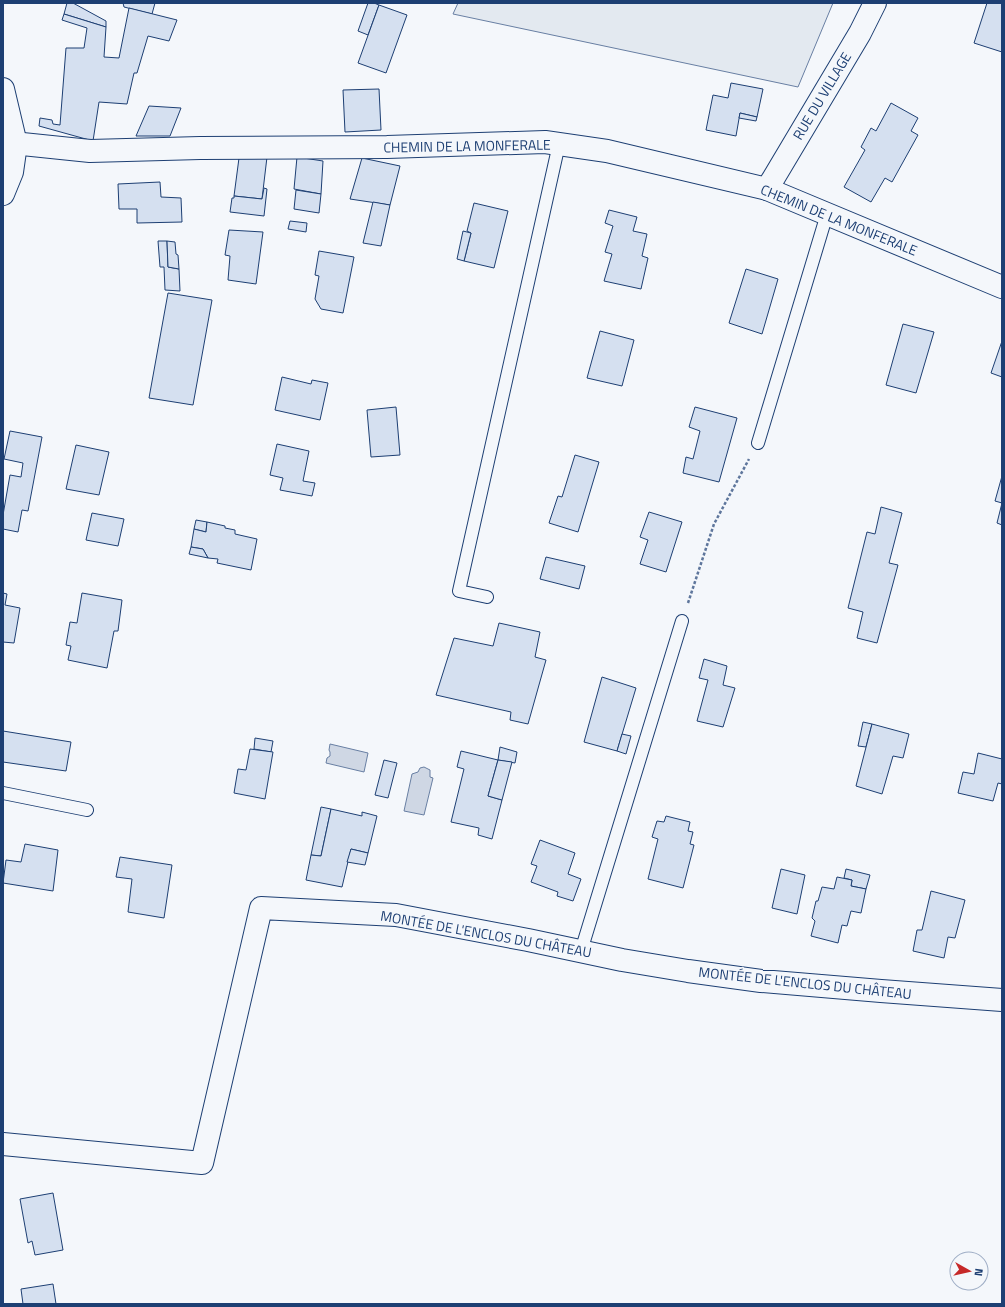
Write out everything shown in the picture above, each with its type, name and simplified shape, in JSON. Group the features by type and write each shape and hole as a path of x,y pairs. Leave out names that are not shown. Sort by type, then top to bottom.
{"street":[{"name":"RUE DU VILLAGE","path":"767,189 860,33 875,3"},
{"path":"3,89 12,172 3,194"},
{"name":"CHEMIN DE LA MONFERALE","path":"10,143 90,151 200,148 387,147 545,142 559,144 607,151 767,189 1002,287"},
{"name":"MONTÉE DE L'ENCLOS DU CHÂTEAU","path":"3,1144 202,1163 261,908 396,915 622,960 673,969 761,981 881,992 1002,1000"}],"lane":[{"path":"487,597 459,591 559,144"},
{"path":"758,443 827,214"},
{"path":"581,951 682,621"},
{"path":"3,794 87,810"}],"path":[{"path":"682,621 714,524 758,443"}],"shaded area":[{"path":"458,3 833,3 798,87 453,14"},
{"path":"330,744 368,753 364,772 326,763 327,758 330,756"},
{"path":"424,767 430,770 430,777 433,778 424,815 404,811 412,774 418,772 420,768"}],"building":[{"path":"67,3 73,3 106,21 106,27 64,14"},
{"path":"123,3 155,3 152,14 124,7"},
{"path":"368,3 379,5 368,35 358,31"},
{"path":"987,3 1002,3 1002,52 974,43"},
{"path":"379,5 407,15 386,73 358,63"},
{"path":"129,8 177,20 169,41 148,36 137,73 134,73 127,104 99,102 93,141 39,126 40,118 52,120 53,124 60,125 66,48 84,48 87,28 62,20 64,14 106,27 104,57 119,58"},
{"path":"731,83 763,89 757,117 740,113 736,136 706,130 713,95 728,98"},
{"path":"379,89 381,130 345,132 343,90"},
{"path":"891,103 918,118 911,131 918,135 892,182 885,178 871,202 844,187 865,150 861,147 871,128 876,131"},
{"path":"149,106 181,108 170,136 136,136"},
{"path":"740,113 757,117 756,121 739,118"},
{"path":"267,157 262,199 234,196 239,158"},
{"path":"297,157 323,161 321,194 294,189"},
{"path":"362,158 400,166 390,205 350,199"},
{"path":"160,182 161,197 181,198 182,222 137,223 137,209 119,209 118,184"},
{"path":"264,188 267,189 264,216 230,212 232,198 234,198 234,196 262,199"},
{"path":"296,190 321,194 319,213 294,209"},
{"path":"373,202 390,205 381,246 363,243"},
{"path":"474,203 508,211 494,268 464,261 471,233 467,231"},
{"path":"609,210 637,217 633,231 647,234 642,256 648,258 641,289 604,281 612,254 605,252 613,226 605,223"},
{"path":"290,221 307,223 306,232 288,229"},
{"path":"229,230 263,232 256,284 228,280 230,256 225,255"},
{"path":"463,231 471,233 464,261 457,259"},
{"path":"158,241 167,241 168,267 179,269 180,291 165,290 164,267 160,267"},
{"path":"167,241 175,242 179,269 168,267"},
{"path":"319,251 354,257 343,313 321,309 315,299 319,276 315,275"},
{"path":"746,269 778,279 762,334 729,323"},
{"path":"168,293 212,300 193,405 149,398"},
{"path":"903,324 934,332 916,393 886,385"},
{"path":"600,331 634,340 622,386 587,378"},
{"path":"1002,341 1002,377 991,373"},
{"path":"282,377 311,384 312,380 328,383 320,420 275,410"},
{"path":"396,407 400,455 371,457 367,410"},
{"path":"695,407 737,418 719,482 683,473 686,457 693,459 700,431 689,427"},
{"path":"10,431 42,437 28,511 22,510 18,532 3,529 3,515 10,475 21,477 23,463 4,459"},
{"path":"277,444 309,451 303,481 315,483 312,496 280,490 283,478 270,475"},
{"path":"76,445 109,452 99,495 66,489"},
{"path":"575,455 599,462 578,532 549,523 558,496 562,497"},
{"path":"1002,476 1002,503 995,501"},
{"path":"1002,503 1002,525 997,523"},
{"path":"881,507 902,513 889,563 898,565 877,643 857,638 863,612 848,608 867,532 875,534"},
{"path":"649,512 682,522 666,572 640,564 648,540 640,537"},
{"path":"92,513 124,519 118,546 86,540"},
{"path":"196,520 207,522 206,532 194,529"},
{"path":"207,522 235,530 235,534 257,539 251,570 217,563 218,559 208,558 203,549 191,547 194,529 206,532"},
{"path":"191,547 203,549 208,558 189,554"},
{"path":"546,557 585,566 579,589 540,579"},
{"path":"3,593 7,594 5,605 20,608 14,643 3,642"},
{"path":"82,593 122,600 118,631 114,631 107,668 68,660 71,646 66,645 70,622 77,623"},
{"path":"499,623 540,632 535,657 546,660 528,724 510,720 511,712 436,695 454,638 493,646"},
{"path":"704,659 727,666 723,685 735,688 723,727 697,721 708,680 699,678"},
{"path":"602,677 636,688 617,751 584,742"},
{"path":"863,722 872,724 866,747 858,746"},
{"path":"872,724 909,734 903,758 893,756 882,794 856,786"},
{"path":"3,731 71,742 66,771 3,762"},
{"path":"622,734 631,736 626,754 617,751"},
{"path":"255,738 273,741 271,752 254,749"},
{"path":"500,747 517,752 515,763 498,760"},
{"path":"250,749 273,752 265,799 234,793 238,769 246,770"},
{"path":"461,751 498,760 488,796 502,800 492,839 478,835 479,828 451,822 464,769 457,767"},
{"path":"978,753 1002,759 1002,784 998,783 993,801 958,793 963,772 974,774"},
{"path":"384,760 397,763 388,798 375,795"},
{"path":"498,760 512,762 502,800 488,796"},
{"path":"321,807 331,809 321,856 311,855"},
{"path":"331,809 362,816 362,812 377,816 368,853 351,849 342,887 306,880 311,855 321,856"},
{"path":"666,816 690,822 688,831 693,832 690,844 694,845 683,888 648,879 658,839 652,837 657,821 664,822"},
{"path":"540,840 575,853 568,874 581,879 573,901 557,896 558,892 531,882 537,866 531,864"},
{"path":"25,844 58,850 53,891 3,883 6,860 21,862"},
{"path":"351,849 368,853 365,865 347,862"},
{"path":"120,857 172,865 164,918 128,912 132,879 116,877"},
{"path":"781,869 805,875 797,914 772,908"},
{"path":"846,869 870,875 866,889 851,886 852,880 844,878"},
{"path":"837,877 852,880 851,886 866,889 861,913 851,911 847,926 842,925 838,943 811,936 815,921 812,918 816,901 818,901 822,887 834,889"},
{"path":"931,891 965,900 955,938 948,937 944,958 913,951 917,930 922,930"},
{"path":"53,1193 63,1250 35,1255 32,1241 28,1243 20,1199"},
{"path":"53,1284 56,1304 23,1304 21,1289"}]}
